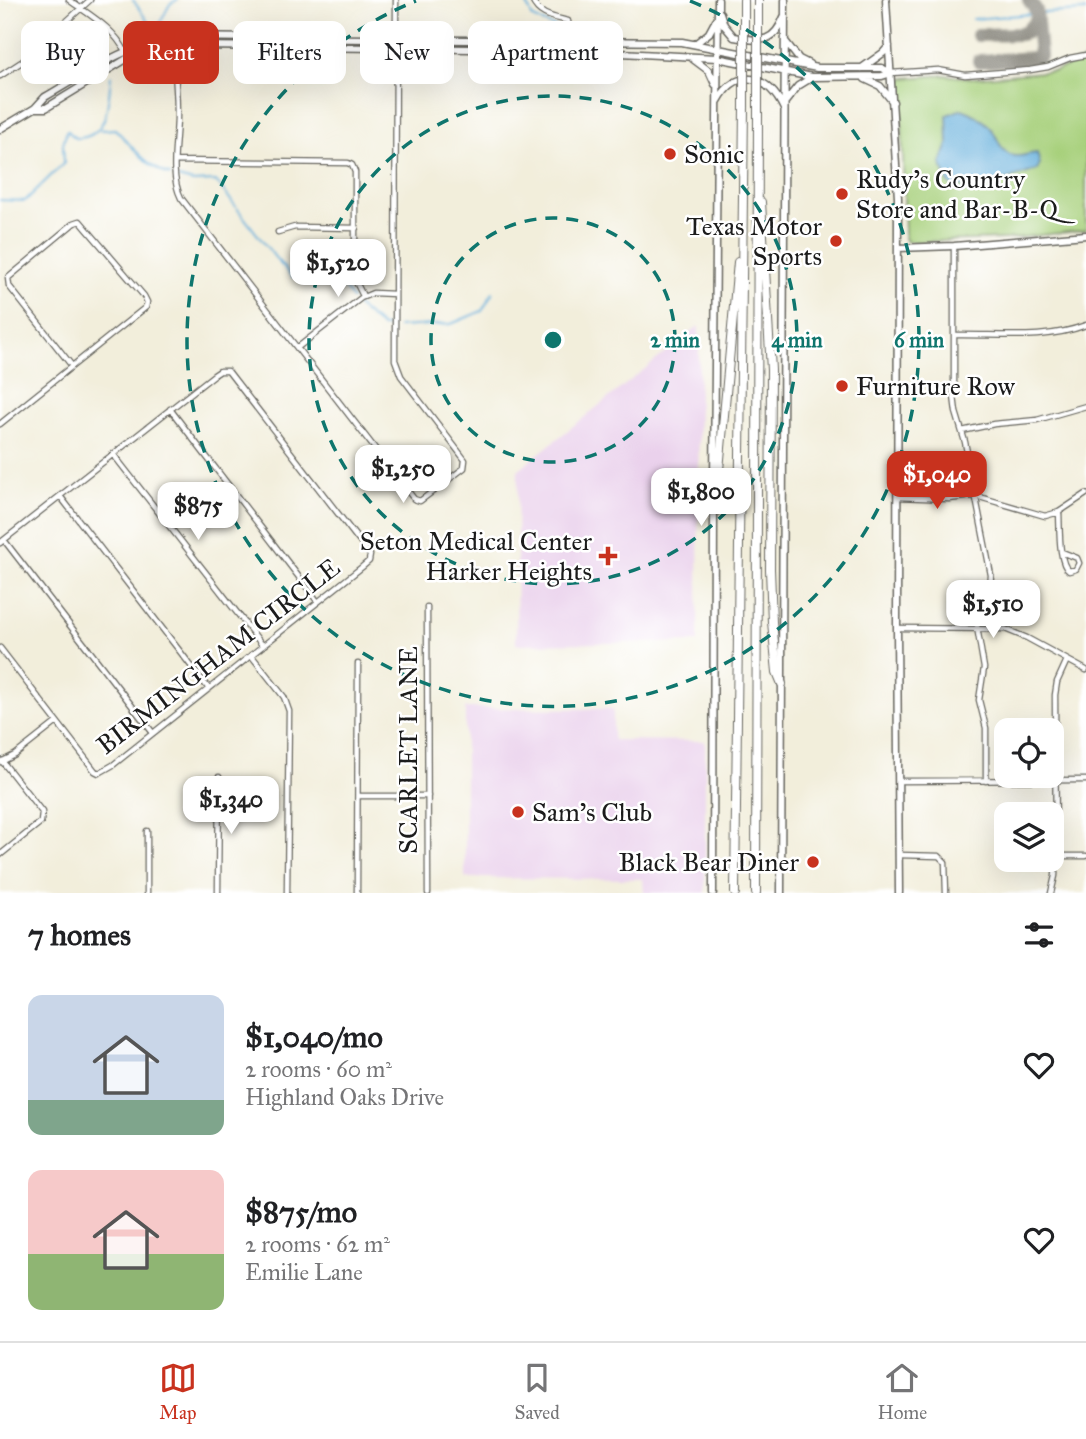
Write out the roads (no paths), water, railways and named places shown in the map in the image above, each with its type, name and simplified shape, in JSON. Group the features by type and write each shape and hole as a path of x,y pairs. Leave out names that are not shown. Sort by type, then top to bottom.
{"highway":[{"path":"735,893 744,0"},
{"path":"756,893 758,0"},
{"path":"758,188 763,207 771,370 772,622 777,672 782,684"},
{"path":"715,501 718,492 733,301 737,264 742,249"}],"main road":[{"path":"781,893 785,0"},
{"path":"886,0 898,248 899,893"},
{"path":"695,44 709,33 718,8"},
{"path":"718,8 724,25 734,37 750,40 769,39 778,32 785,13"},
{"path":"713,893 718,8"},
{"path":"219,37 360,38"},
{"path":"623,41 682,42 817,68 882,68 891,73"},
{"path":"785,41 799,59 817,68"},
{"path":"219,46 360,48"},
{"path":"862,68 889,46"},
{"path":"454,49 562,50 717,58 812,77 882,76 891,73"},
{"path":"0,129 35,108 45,97 123,52"},
{"path":"688,57 706,67 717,88"},
{"path":"35,108 46,108 123,61"},
{"path":"785,103 798,86 812,77"},
{"path":"859,77 880,86 893,103"},
{"path":"717,103 724,89 735,80 753,79 770,88 785,111"},
{"path":"898,248 1086,235"}],"street":[{"path":"69,0 114,34 123,48"},
{"path":"0,76 23,61 90,0"},
{"path":"395,21 396,0"},
{"path":"532,0 536,7 548,16 568,21"},
{"path":"891,73 938,70 965,75 1030,70 1086,55"},
{"path":"176,84 174,178 181,198 417,501 424,499 464,468 465,460 396,367 395,84"},
{"path":"176,160 352,165 355,172 355,279 363,296"},
{"path":"0,424 146,307 147,302 80,221 74,223 8,278 9,286 72,366"},
{"path":"278,232 295,227 356,228"},
{"path":"954,246 954,396 991,575 990,589 980,611 977,627 984,668 979,700 986,728 986,780"},
{"path":"297,348 363,296 395,293"},
{"path":"954,335 1032,335 1067,331 1086,325"},
{"name":"BIRMINGHAM CIRCLE","path":"0,648 99,773 251,656 369,561 370,555 228,371 214,374 2,542"},
{"path":"962,430 1037,420 1086,406"},
{"path":"170,409 318,602"},
{"path":"113,454 263,646"},
{"path":"898,485 964,489 975,496 1045,516 1059,512 1086,494"},
{"path":"60,496 209,689"},
{"path":"898,497 949,499 975,496"},
{"path":"1059,512 1062,552 1065,569 1076,569 1079,563 1077,558 1062,552"},
{"path":"2,542 153,733"},
{"name":"SCARLET LANE","path":"427,607 428,893"},
{"path":"897,628 977,627 1014,632 1086,670"},
{"path":"251,656 284,697 289,711 287,893"},
{"path":"1055,718 1057,682 1067,660"},
{"path":"357,893 358,664"},
{"path":"0,855 41,822 43,817 42,812 1,762 15,755 57,722"},
{"path":"218,893 219,777"},
{"path":"898,781 994,780"},
{"path":"1064,780 1086,780"},
{"path":"358,796 428,796"},
{"path":"147,831 148,893"},
{"path":"898,855 943,858 946,893"},
{"path":"1064,856 1086,856"},
{"path":"1051,893 1055,872"}],"water":[{"path":"962,109 987,124 1010,155 1037,153 1040,164 1037,170 982,188 952,186 941,163 948,144 947,115"}],"waterway":[{"path":"133,0 148,21"},
{"path":"161,21 170,4 177,0"},
{"path":"525,0 533,18 540,21"},
{"path":"1043,13 1086,11"},
{"path":"973,19 1031,14"},
{"path":"0,200 25,201 64,163 63,144 67,130 75,138 95,133 105,118 111,76"},
{"path":"101,130 115,129 147,162 170,175"},
{"path":"178,178 193,182 216,181 292,277 326,272 339,282 352,299"},
{"path":"398,327 451,324 482,311 493,292"},
{"path":"357,306 382,327 390,327"}],"place":[{"name":"Sonic","path":"670,154"},
{"name":"Rudy's Country Store and Bar-B-Q","path":"842,194"},
{"name":"Texas Motor Sports","path":"836,241"},
{"name":"Furniture Row","path":"842,386"},
{"name":"Seton Medical Center Harker Heights","path":"608,556"},
{"name":"Sam's Club","path":"518,812"},
{"name":"Black Bear Diner","path":"813,862"}]}
